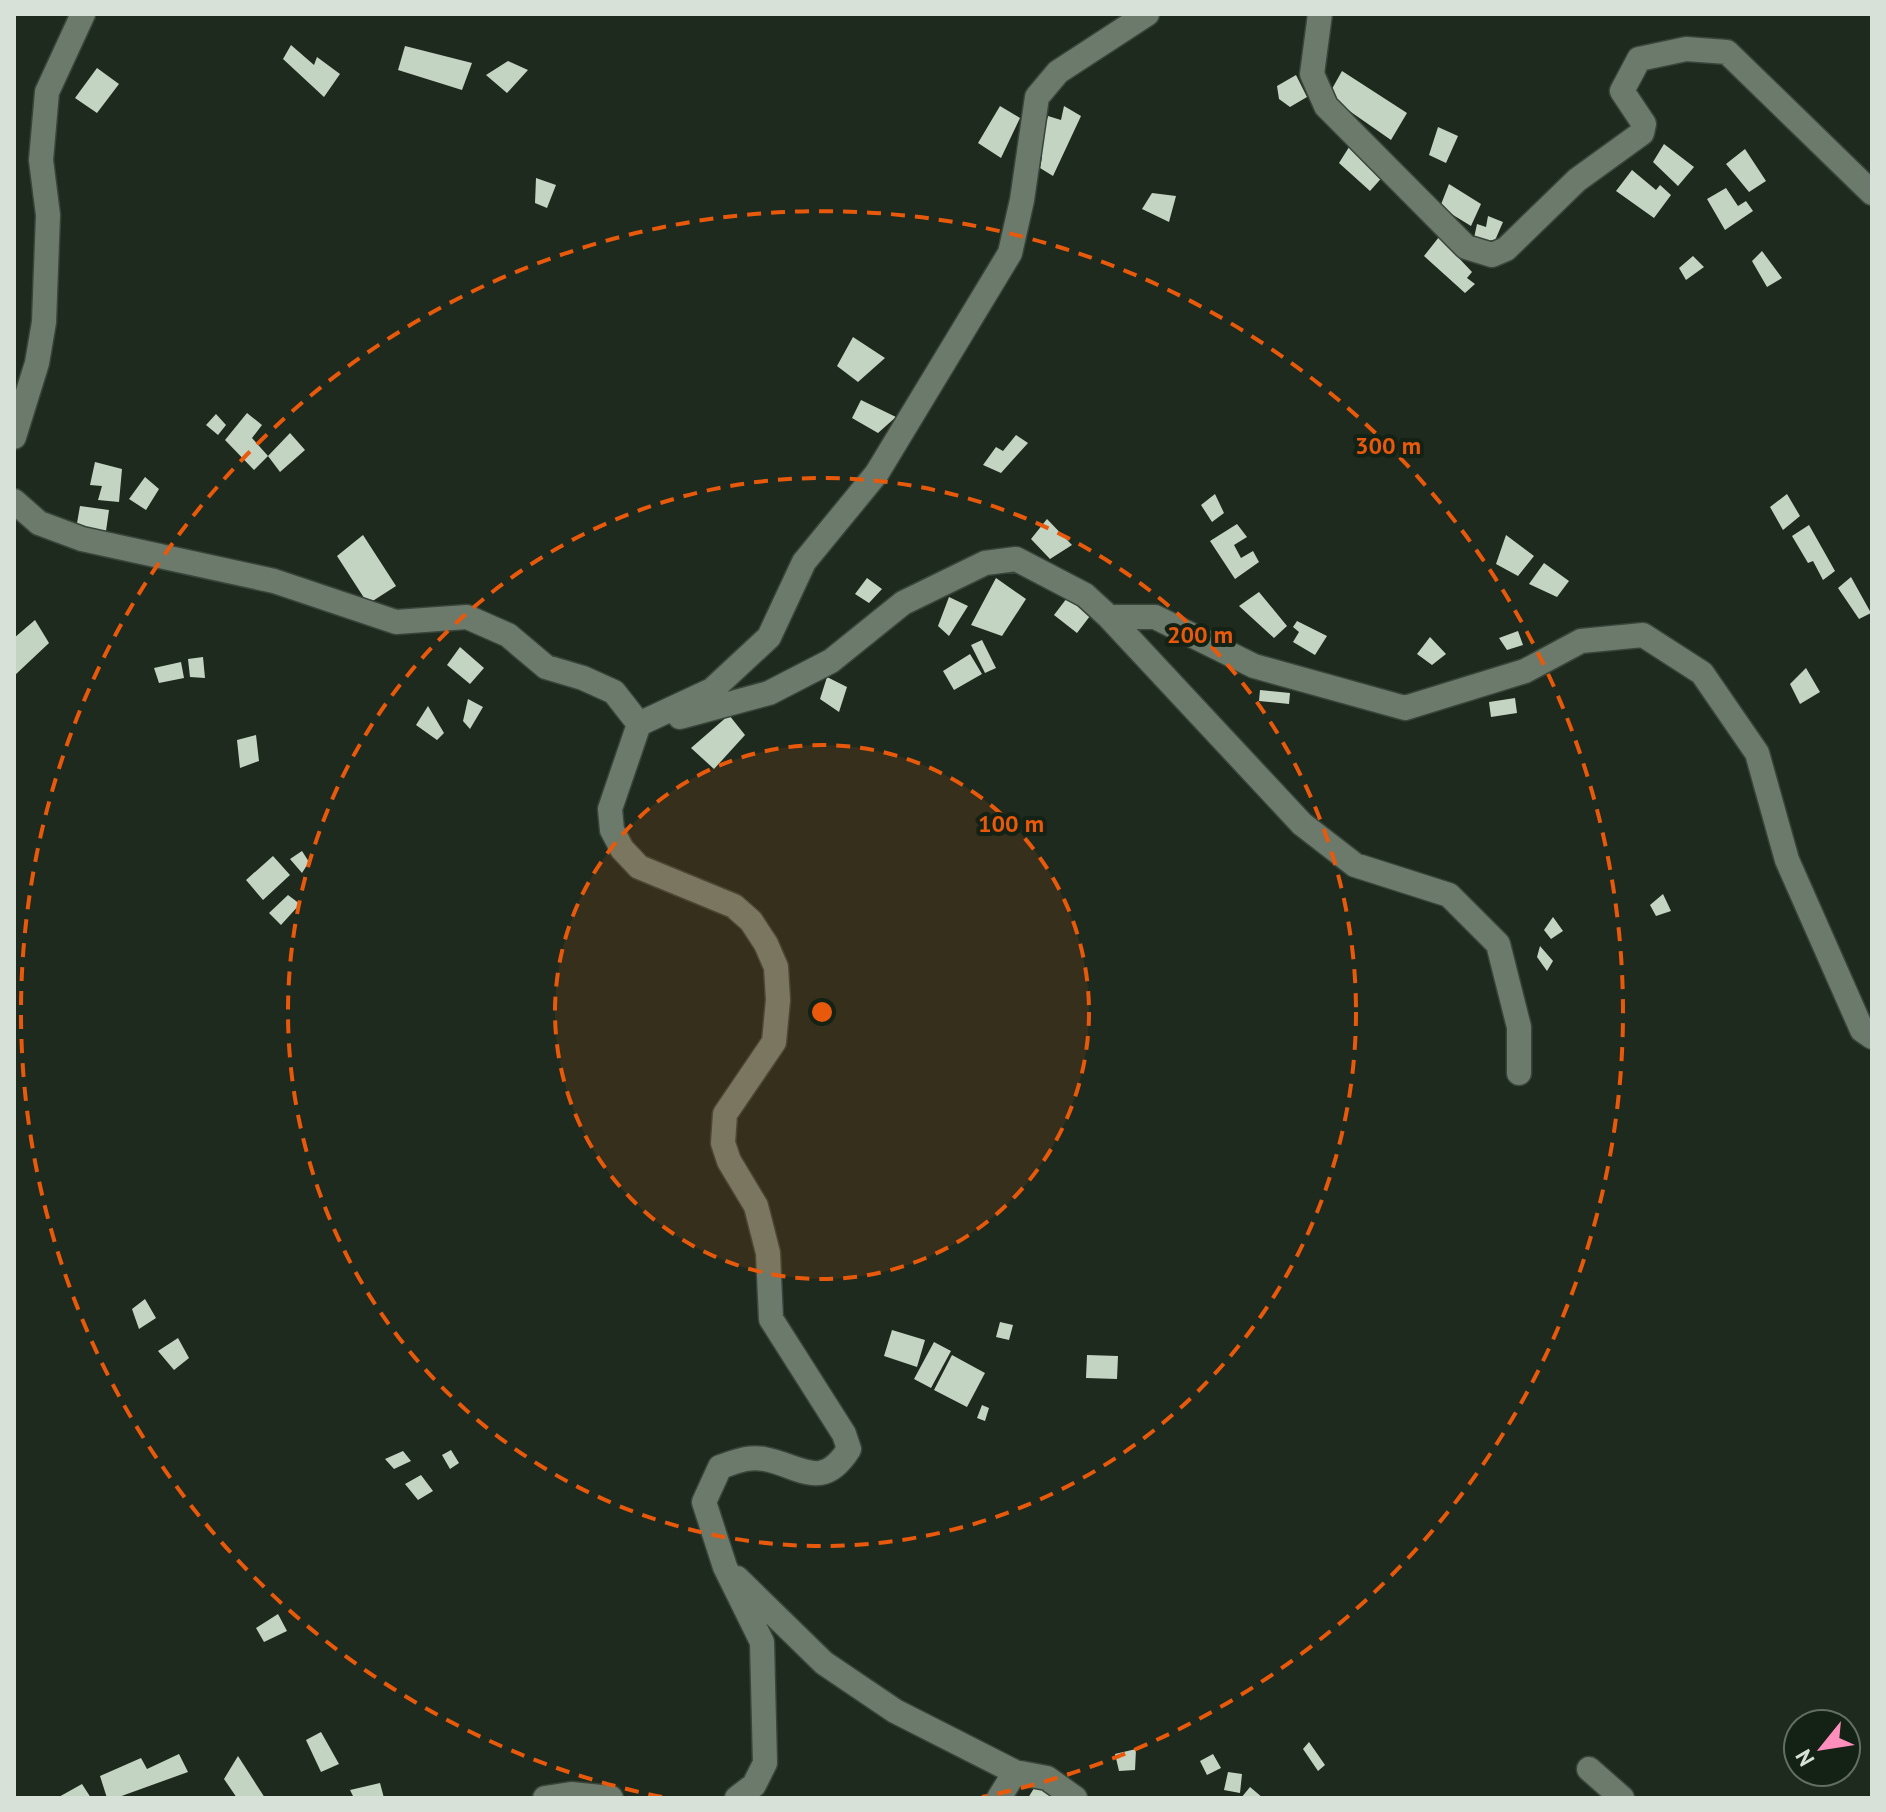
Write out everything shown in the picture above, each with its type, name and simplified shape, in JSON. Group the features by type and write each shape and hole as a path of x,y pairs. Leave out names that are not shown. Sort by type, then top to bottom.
{"street":[{"path":"14,437 37,363 44,322 48,215 41,160 47,92 83,14"},
{"path":"737,1798 754,1785 765,1763 762,1642 725,1567 704,1502 720,1467 744,1458 764,1459 808,1474 827,1473 841,1462 849,1449 844,1434 771,1319 768,1253 756,1206 729,1161 723,1143 725,1114 774,1042 778,1000 776,967 751,921 734,906 639,867 622,849 612,830 610,809 639,724 712,690 769,637 804,562 877,473 1010,253 1022,200 1037,97 1058,72 1147,14"},
{"path":"1320,14 1312,74 1326,106 1466,247 1492,255 1506,249 1577,180 1642,133 1644,124 1622,91 1639,59 1686,49 1727,52 1872,193"},
{"path":"14,501 39,523 82,539 274,581 396,622 467,617 508,635 546,667 583,678 614,692 639,724"},
{"path":"639,724 676,718 769,693 831,661 903,603 985,563 1016,559 1085,595 1109,617 1302,824 1355,865 1449,895 1498,944 1519,1027 1519,1073"},
{"path":"1109,617 1155,617 1254,666 1405,708 1525,671 1581,641 1643,635 1702,673 1757,753 1787,860 1862,1030 1872,1037"},
{"path":"725,1567 824,1663 895,1711 1015,1772 1047,1778 1075,1798"},
{"path":"1589,1769 1622,1798"},
{"path":"999,1798 1015,1772"},
{"path":"545,1798 571,1794 611,1798"}],"building":[{"path":"291,45 314,65 317,57 340,74 324,97 283,59"},
{"path":"405,46 472,63 462,90 398,70"},
{"path":"508,61 528,70 507,93 486,75"},
{"path":"97,68 119,84 97,113 75,98"},
{"path":"1342,71 1407,113 1391,140 1328,96"},
{"path":"1296,75 1307,97 1290,107 1279,99 1277,86"},
{"path":"1000,106 1020,118 1001,158 978,143"},
{"path":"1064,106 1081,116 1053,176 1040,168 1042,157 1036,154 1048,116 1061,120"},
{"path":"1438,127 1458,136 1446,163 1429,155"},
{"path":"1351,144 1386,173 1370,191 1339,163"},
{"path":"1664,144 1694,167 1678,186 1653,162"},
{"path":"1745,149 1766,181 1749,192 1726,164"},
{"path":"1632,170 1656,190 1660,185 1671,195 1654,218 1616,191"},
{"path":"536,178 556,185 547,208 535,203"},
{"path":"1449,184 1481,204 1471,226 1440,207"},
{"path":"1726,188 1738,206 1746,201 1753,211 1725,230 1707,199"},
{"path":"1152,193 1176,196 1169,222 1142,209"},
{"path":"1488,216 1503,222 1493,245 1474,238 1477,224 1486,227"},
{"path":"1439,237 1472,272 1467,278 1475,284 1465,293 1424,256"},
{"path":"1762,251 1782,278 1767,287 1752,261"},
{"path":"1693,256 1704,267 1686,280 1679,268"},
{"path":"853,337 885,358 858,382 837,366"},
{"path":"861,400 896,417 878,433 852,418"},
{"path":"247,413 262,425 252,438 268,456 254,470 225,440"},
{"path":"216,414 226,425 218,435 206,425"},
{"path":"290,433 305,450 280,472 268,456"},
{"path":"1016,435 1028,443 1001,473 983,465 996,447 1003,451"},
{"path":"95,462 122,469 119,502 98,500 102,486 90,485"},
{"path":"145,477 159,489 146,510 129,499"},
{"path":"1215,494 1224,513 1212,522 1201,505"},
{"path":"1787,494 1800,516 1783,530 1770,507"},
{"path":"80,506 109,510 106,531 76,529"},
{"path":"1047,519 1072,545 1050,559 1031,539"},
{"path":"1237,524 1247,537 1234,545 1241,558 1253,551 1259,562 1235,579 1210,541"},
{"path":"1809,525 1835,571 1823,580 1813,561 1808,563 1792,536"},
{"path":"363,535 396,586 368,604 337,556"},
{"path":"1506,535 1534,556 1518,576 1496,564"},
{"path":"1544,563 1569,581 1557,597 1529,584"},
{"path":"1851,577 1871,613 1859,619 1838,588"},
{"path":"867,578 882,589 869,603 855,594"},
{"path":"996,578 1026,599 1002,636 971,625"},
{"path":"1259,592 1287,626 1274,638 1239,606"},
{"path":"949,597 968,606 949,636 938,626"},
{"path":"1067,598 1090,616 1077,633 1054,615"},
{"path":"35,620 49,643 14,676 14,638"},
{"path":"1297,621 1327,636 1315,655 1293,642 1299,632 1293,627"},
{"path":"1518,631 1523,645 1507,650 1499,638"},
{"path":"1430,637 1446,654 1432,665 1417,654"},
{"path":"982,640 996,668 985,673 971,645"},
{"path":"460,647 484,668 470,684 447,665"},
{"path":"970,654 982,674 954,690 943,671"},
{"path":"203,657 205,678 190,677 188,659"},
{"path":"181,662 184,678 159,683 154,668"},
{"path":"1806,668 1820,692 1800,704 1790,684"},
{"path":"827,677 847,687 839,712 820,699"},
{"path":"1260,690 1290,693 1289,704 1259,701"},
{"path":"1515,698 1517,713 1491,717 1489,702"},
{"path":"468,699 483,707 470,729 463,721"},
{"path":"428,706 444,733 437,740 416,725"},
{"path":"729,715 745,735 714,769 691,748"},
{"path":"256,735 259,761 240,768 237,740"},
{"path":"302,851 309,862 302,873 290,859"},
{"path":"273,856 290,875 263,900 246,880"},
{"path":"1663,894 1671,911 1656,916 1650,905"},
{"path":"288,895 300,904 281,925 269,913"},
{"path":"1553,917 1563,931 1551,939 1544,930"},
{"path":"1540,946 1553,961 1547,971 1537,957"},
{"path":"145,1299 156,1318 139,1329 132,1309"},
{"path":"1000,1322 1013,1325 1009,1340 996,1337"},
{"path":"892,1330 925,1340 917,1367 884,1356"},
{"path":"178,1338 189,1358 174,1370 158,1351"},
{"path":"934,1342 951,1351 931,1388 914,1379"},
{"path":"952,1355 985,1373 967,1407 934,1390"},
{"path":"1087,1355 1118,1356 1117,1379 1086,1378"},
{"path":"982,1405 989,1408 985,1421 977,1418"},
{"path":"451,1450 459,1463 450,1469 442,1455"},
{"path":"403,1451 411,1461 394,1469 385,1459"},
{"path":"421,1475 433,1491 418,1500 405,1484"},
{"path":"278,1614 287,1631 264,1642 256,1628"},
{"path":"321,1732 339,1764 321,1772 306,1740"},
{"path":"1309,1742 1325,1765 1318,1771 1303,1749"},
{"path":"1136,1749 1135,1770 1119,1771 1115,1754"},
{"path":"179,1754 188,1772 116,1798 107,1798 100,1776 141,1758 147,1769"},
{"path":"1213,1754 1221,1768 1207,1775 1200,1761"},
{"path":"238,1756 265,1798 237,1798 224,1779"},
{"path":"1228,1772 1242,1774 1240,1793 1224,1790"},
{"path":"380,1783 384,1798 354,1798 350,1790"},
{"path":"82,1784 91,1798 57,1798"},
{"path":"1036,1785 1069,1798 1028,1798"},
{"path":"1250,1787 1263,1798 1241,1798"}]}
